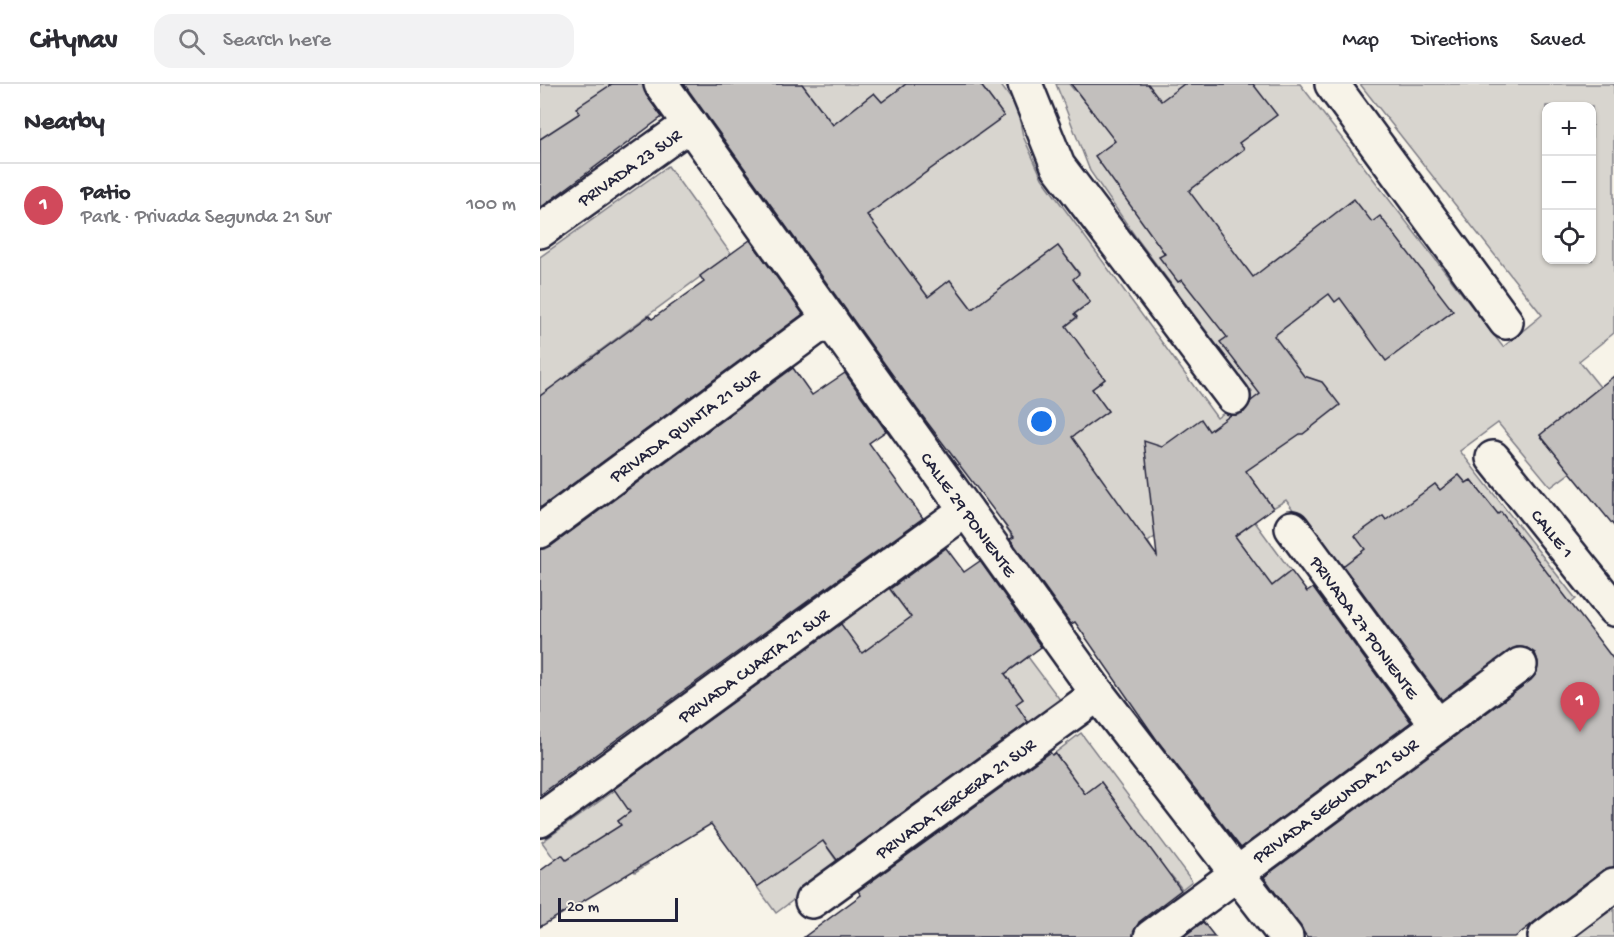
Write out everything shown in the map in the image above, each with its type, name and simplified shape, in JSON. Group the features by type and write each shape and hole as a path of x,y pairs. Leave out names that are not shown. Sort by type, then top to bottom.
{"street":[{"name":"CALLE 29 PONIENTE","path":"661,84 1098,694 1286,937"},
{"path":"1025,84 1059,166 1233,397"},
{"path":"1332,84 1506,322"},
{"name":"PRIVADA 23 SUR","path":"540,231 690,124"},
{"name":"PRIVADA QUINTA 21 SUR","path":"540,531 829,318"},
{"name":"CALLE 1","path":"1493,458 1614,609"},
{"name":"PRIVADA CUARTA 21 SUR","path":"540,820 966,510"},
{"name":"PRIVADA 27 PONIENTE","path":"1292,528 1437,725"},
{"name":"PRIVADA SEGUNDA 21 SUR","path":"1151,937 1520,665"},
{"name":"PRIVADA TERCERA 21 SUR","path":"812,901 1098,694"},
{"path":"1545,937 1614,885"}],"shaded area":[{"path":"540,84 612,84 577,109 580,113 540,152"},
{"path":"802,84 906,84 882,102 874,93 833,125"},
{"path":"980,84 1000,84 1017,107 1023,136 1042,178 1217,418 1252,392 1135,236 1090,171 1056,84 1069,84 1074,90 1080,86 1080,96 1091,109 1148,84 1300,84 1503,347 1542,315 1360,84 1614,84 1614,333 1579,361 1600,387 1540,435 1571,472 1551,487 1498,423 1460,451 1576,599 1570,604 1519,554 1528,547 1500,512 1421,621 1390,642 1286,500 1273,508 1255,483 1217,510 1207,499 1148,542 1154,552 1127,571 1099,476 1013,538 998,515 1055,447 1108,411 1092,389 1105,379 1089,358 1056,333 1077,318 1075,314 1090,302 1077,284 1066,284 1079,273 1058,246 972,309 950,280 928,297 845,186 827,224 798,246 769,207 791,191 1004,116","holes":["1459,475 1466,483 1471,480 1484,497 1420,496 1435,484 1440,490","1383,516 1392,528 1370,584 1365,549 1356,536"]},
{"path":"668,166 731,254 570,373 629,451 613,465 594,440 540,396 540,257"},
{"path":"1255,522 1291,571 1256,598 1249,555 1235,536"},
{"path":"888,587 920,629 890,651 881,639 862,653 849,635 823,638"},
{"path":"1028,657 1061,701 1029,724 1016,704 1023,699 1005,674"},
{"path":"1081,733 1192,881 1182,889 1171,875 1153,889 1155,856 1144,841 1114,886 1141,922 1121,937 924,937 1115,801 1101,782 1085,794 1055,753"},
{"path":"638,774 630,812 618,821 648,864 635,872 624,856 566,860 562,855 555,860 542,842"},
{"path":"883,790 904,817 776,913 757,887 803,855 820,837 836,860 880,827"},
{"path":"1614,906 1614,937 1572,937"}],"building":[{"path":"612,84 643,84 646,95 662,117 540,208 540,139 580,113 576,108"},
{"path":"684,84 802,84 833,125 874,93 882,102 906,84 980,84 1004,116 867,215 928,297 950,280 972,309 1058,246 1079,274 1073,279 1090,302 1074,314 1077,317 1066,326 1105,379 1092,389 1108,411 1072,437 1157,556 1144,441 1162,447 1201,419 1209,431 1231,415 1244,412 1251,401 1260,394 1220,342 1227,337 1182,280 1178,282 1159,257 1165,254 1095,156 1115,141 1071,84 1148,84 1161,101 1184,84 1253,84 1277,115 1239,143 1244,149 1189,191 1253,277 1354,199 1372,222 1380,216 1453,311 1386,361 1340,298 1335,302 1329,294 1274,336 1304,376 1322,382 1340,405 1303,434 1246,471 1273,508 1235,536 1272,586 1291,571 1307,592 1313,588 1411,722 1241,848 1157,740 1075,622 1071,624 1010,539 1014,537 917,409"},
{"path":"750,240 803,314 540,508 540,396 649,316 652,319 704,282 700,276"},
{"path":"793,368 812,395 845,373 886,431 869,443 923,518 540,795 540,549 551,546"},
{"path":"1614,376 1614,526 1540,435"},
{"path":"1459,475 1466,483 1471,480 1498,514 1501,512 1614,660 1614,867 1603,870 1515,937 1307,937 1264,877 1531,680 1537,672 1538,662 1535,653 1527,648 1517,647 1442,700 1343,566 1365,549 1355,536 1383,516 1386,520 1435,484 1440,490"},
{"path":"946,548 964,572 980,561 1041,647 1005,674 1023,699 1016,704 1028,722 837,860 823,841 757,887 711,824 540,927 540,871 562,855 566,860 621,825 618,821 630,812 614,789 841,624 862,653 911,617 890,589"},
{"path":"1050,752 1052,755 1055,753 1085,794 1101,782 1181,890 1139,922 1133,937 804,937 861,895 858,891"},
{"path":"1203,922 1215,937 1183,937"}],"place":[{"name":"Patio","path":"1580,732"}]}
